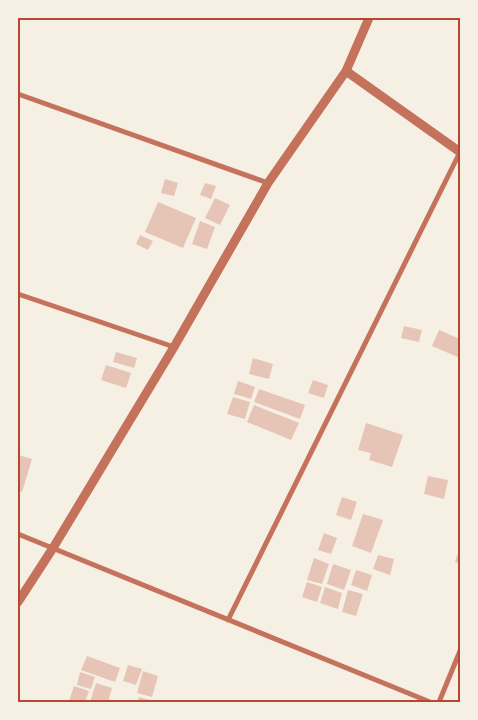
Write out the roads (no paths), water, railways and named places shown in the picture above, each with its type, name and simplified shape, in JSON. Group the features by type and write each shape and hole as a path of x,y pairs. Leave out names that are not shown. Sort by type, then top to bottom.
{"street":[{"path":"18,602 53,548 174,347 268,183 346,71 369,18"},
{"path":"228,620 460,152 346,71"},
{"path":"18,94 268,183"},
{"path":"18,294 174,347"},
{"path":"18,534 430,702"},
{"path":"439,702 460,651"}]}
